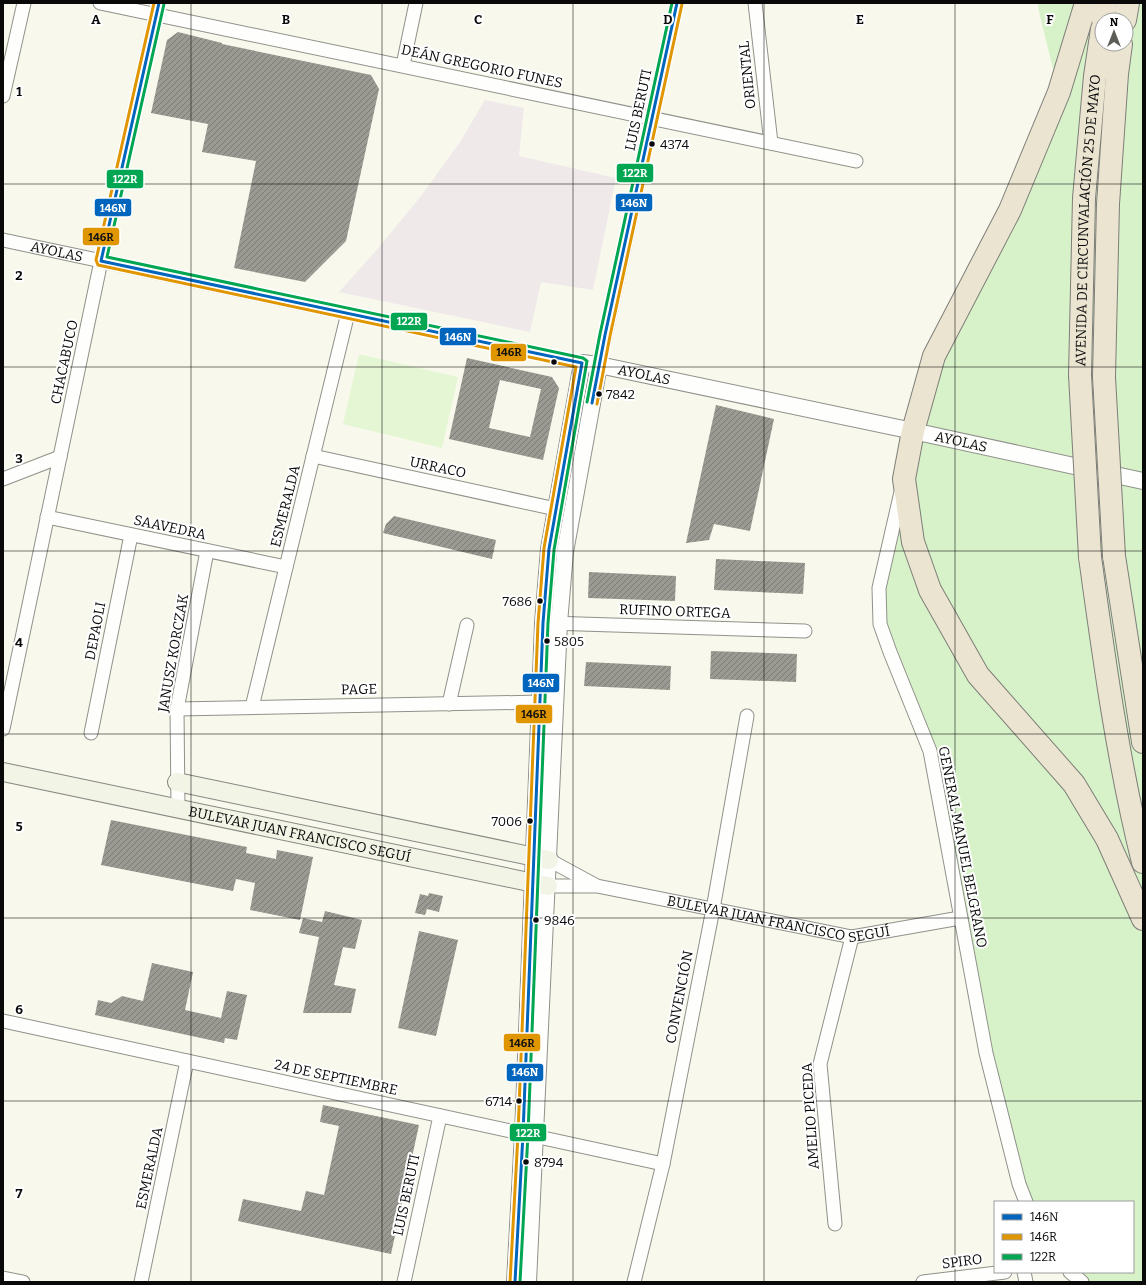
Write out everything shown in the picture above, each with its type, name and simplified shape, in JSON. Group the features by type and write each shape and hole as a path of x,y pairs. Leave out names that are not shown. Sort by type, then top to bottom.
{"highway":[{"path":"1086,3 1059,92 1010,210 934,356 913,431 904,479 913,542 930,590 978,675 1074,784 1107,839 1143,919"},
{"name":"AVENIDA DE CIRCUNVALACIÓN 25 DE MAYO","path":"1099,52 1084,198 1080,375 1090,557 1106,671 1123,767 1143,862"},
{"name":"AVENIDA DE CIRCUNVALACIÓN 25 DE MAYO","path":"1121,52 1117,74 1108,204 1104,377 1114,556 1143,742"}],"main road":[{"name":"BULEVAR JUAN FRANCISCO SEGUÍ","path":"3,772 540,884"},
{"name":"BULEVAR JUAN FRANCISCO SEGUÍ","path":"177,782 542,859"}],"street":[{"path":"3,96 24,3"},
{"name":"DEÁN GREGORIO FUNES","path":"100,3 157,9 403,65 856,161"},
{"path":"403,65 416,3"},
{"name":"LUIS BERUTI","path":"599,365 678,3"},
{"name":"ORIENTAL","path":"755,3 771,143"},
{"name":"CHACABUCO","path":"3,729 101,261 157,9"},
{"name":"AYOLAS","path":"3,240 348,312 582,363 599,365 913,431 1143,481"},
{"name":"ESMERALDA","path":"252,707 348,312"},
{"path":"528,1282 529,1135 551,623 549,549 582,363"},
{"path":"542,859 541,702 551,623 599,365"},
{"name":"URRACO","path":"313,456 556,509"},
{"path":"3,479 60,457"},
{"name":"GENERAL MANUEL BELGRANO","path":"904,479 879,588 880,624 930,751 986,1053 1019,1184 1026,1201"},
{"name":"SAAVEDRA","path":"47,517 286,567"},
{"name":"DEPAOLI","path":"90,734 131,535"},
{"name":"JANUSZ KORCZAK","path":"178,808 177,709 207,551"},
{"name":"RUFINO ORTEGA","path":"551,623 805,631"},
{"path":"449,704 467,625"},
{"name":"PAGE","path":"177,709 541,702"},
{"name":"CONVENCIÓN","path":"634,1282 663,1164 747,716"},
{"name":"BULEVAR JUAN FRANCISCO SEGUÍ","path":"542,859 597,886"},
{"name":"BULEVAR JUAN FRANCISCO SEGUÍ","path":"540,884 597,886 852,937 960,918"},
{"name":"AMELIO PICEDA","path":"835,1224 820,1064 852,937"},
{"name":"24 DE SEPTIEMBRE","path":"3,1022 663,1164"},
{"name":"ESMERALDA","path":"141,1282 187,1061"},
{"name":"LUIS BERUTI","path":"404,1282 440,1116"},
{"path":"515,1282 529,1135"},
{"name":"SPIRO","path":"923,1282 997,1273"},
{"path":"1071,1273 1082,1282"},
{"path":"3,1278 23,1282"}],"shaded area":[{"path":"485,100 524,108 519,156 616,178 593,290 541,282 530,332 339,292 374,253 421,196 460,142"}],"green space":[{"path":"1038,3 1143,3 1143,1282 1082,1282 1071,1273 1134,1273 1134,1201 1026,1201 1019,1184 930,751 890,652 879,588 913,431 1059,93"},
{"path":"359,354 458,377 442,448 343,424"}],"building":[{"path":"178,32 222,44 371,75 379,89 346,241 305,282 234,268 256,161 202,152 208,124 151,113 167,40"},
{"path":"467,358 552,377 559,388 543,460 449,439","holes":["500,380 541,389 530,437 489,428"]},
{"path":"716,405 774,419 750,531 714,524 709,540 686,543"},
{"path":"394,516 496,540 492,559 383,533 386,524"},
{"path":"716,559 805,563 803,594 714,590"},
{"path":"589,572 676,576 675,601 588,598"},
{"path":"711,651 797,654 796,682 710,679"},
{"path":"586,662 671,666 670,690 584,686"},
{"path":"111,820 247,847 246,853 276,859 277,850 313,857 300,920 250,910 255,883 236,879 233,891 101,865"},
{"path":"429,893 443,896 439,912 427,909 425,915 415,913 420,894 428,896"},
{"path":"325,911 362,920 355,949 343,947 334,985 356,989 351,1013 303,1013 319,937 299,933 303,918 322,922"},
{"path":"419,931 458,940 436,1036 398,1028"},
{"path":"152,963 193,972 185,1010 221,1018 227,991 247,995 237,1040 225,1038 224,1043 95,1015 98,1000 111,1003 122,996 143,1001"},
{"path":"323,1105 419,1125 391,1254 238,1221 243,1199 301,1211 306,1191 324,1195 339,1126 320,1122"}],"transit line":[{"name":"146R","path":"154,3 96,260 98,265 576,367 544,548 538,623 518,1134 510,1282"},
{"name":"146N","path":"159,3 101,261 582,363 549,549 543,623 523,1134 515,1282"},
{"name":"122R","path":"587,402 600,334 672,3"},
{"name":"146N","path":"592,403 605,335 677,3"},
{"name":"122R","path":"164,4 107,257 583,358 587,361 554,550 548,623 528,1134 520,1282"},
{"name":"146R","path":"597,404 610,336 682,4"}],"place":[{"name":"4374","path":"652,144"},
{"name":"7842","path":"599,394"},
{"name":"7686","path":"540,601"},
{"name":"5805","path":"547,641"},
{"name":"7006","path":"530,821"},
{"name":"9846","path":"536,920"},
{"name":"6714","path":"519,1101"},
{"name":"8794","path":"526,1162"}]}
